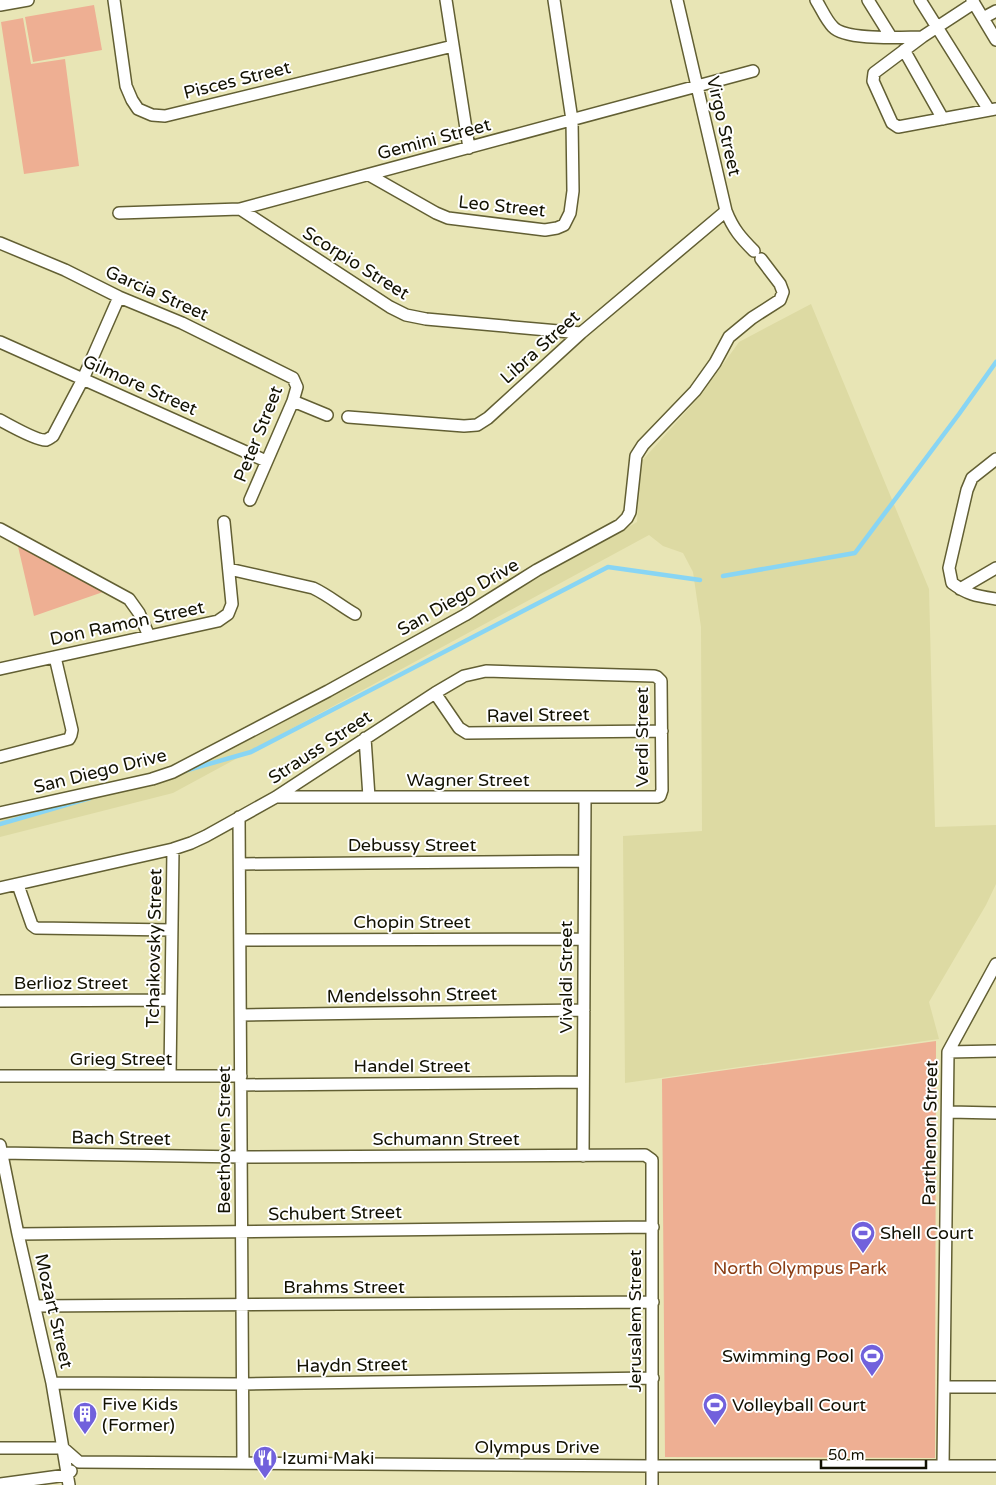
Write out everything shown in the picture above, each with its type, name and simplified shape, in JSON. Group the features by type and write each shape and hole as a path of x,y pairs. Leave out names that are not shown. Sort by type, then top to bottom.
{"street":[{"path":"0,4 28,0"},
{"name":"Pisces Street","path":"114,0 126,86 138,109 152,115 165,116 453,46"},
{"path":"446,0 469,148"},
{"path":"554,0 572,120"},
{"name":"Virgo Street","path":"676,0 726,211 732,226 740,238 758,255"},
{"path":"816,0 832,27 838,31 865,36 922,36"},
{"path":"868,0 891,37"},
{"path":"920,0 937,27 992,110 898,127 892,124 873,81 874,73 922,36 937,27 973,1 992,15 996,40"},
{"path":"904,50 943,119"},
{"name":"Gemini Street","path":"119,213 240,209 753,71"},
{"name":"Leo Street","path":"369,175 448,218 545,230 557,228 564,225 570,213 573,191 572,120"},
{"name":"Scorpio Street","path":"240,209 390,308 406,315 426,319 581,333"},
{"name":"Libra Street","path":"348,417 464,426 477,425 488,418 581,333 726,211"},
{"name":"Garcia Street","path":"0,243 182,323 293,378 295,382"},
{"name":"San Diego Drive","path":"0,813 152,779 172,772 362,672 465,615 537,570 620,525 630,512 636,456 643,444 695,391 715,364 729,337 752,318 780,300 783,292 780,284 758,255"},
{"path":"0,420 35,437 48,440 53,436 83,378 119,296"},
{"name":"Gilmore Street","path":"0,342 266,461"},
{"name":"Peter Street","path":"250,500 293,401 297,387 295,382"},
{"path":"293,401 327,416"},
{"path":"996,459 972,478 967,490 949,568 952,584 968,594 996,599"},
{"name":"Don Ramon Street","path":"0,669 218,621 228,614 232,604 224,522"},
{"path":"0,529 129,599 139,613 149,636"},
{"path":"960,589 996,568"},
{"path":"229,569 313,588 355,614"},
{"path":"0,757 68,739 72,735 55,657"},
{"name":"Strauss Street","path":"0,888 173,850 206,836 276,797 464,676 486,671 654,676 659,678"},
{"name":"Verdi Street","path":"659,678 662,684 662,790 660,796"},
{"name":"Ravel Street","path":"435,693 460,728 467,733 662,731"},
{"path":"365,738 369,797"},
{"name":"Wagner Street","path":"276,797 652,798 660,796"},
{"name":"Vivaldi Street","path":"583,1156 585,798"},
{"name":"Beethoven Street","path":"240,817 243,1463"},
{"name":"Tchaikovsky Street","path":"170,1076 173,850"},
{"name":"Debussy Street","path":"240,864 584,861"},
{"path":"18,884 32,924 36,928 172,930"},
{"name":"Chopin Street","path":"240,940 584,939"},
{"name":"Parthenon Street","path":"943,1466 948,1052 996,964"},
{"name":"Berlioz Street","path":"0,1001 171,1000"},
{"name":"Mendelssohn Street","path":"241,1015 584,1010"},
{"path":"948,1052 996,1051"},
{"name":"Grieg Street","path":"0,1076 170,1076 241,1081"},
{"name":"Handel Street","path":"241,1081 583,1082"},
{"path":"948,1112 996,1113"},
{"name":"Bach Street","path":"1,1150 242,1157"},
{"name":"Mozart Street","path":"1,1150 52,1383 68,1480"},
{"name":"Schumann Street","path":"242,1157 645,1155 649,1157"},
{"name":"Jerusalem Street","path":"649,1157 652,1160 653,1227 652,1485"},
{"name":"Schubert Street","path":"18,1234 653,1227"},
{"name":"Brahms Street","path":"35,1306 653,1302"},
{"name":"Haydn Street","path":"52,1383 243,1384 653,1378"},
{"path":"944,1387 996,1387"},
{"path":"0,1448 63,1448 79,1462 68,1480 0,1484"},
{"name":"Olympus Drive","path":"79,1462 996,1466"}],"shaded area":[{"path":"811,304 929,589 935,827 996,825 996,884 986,905 929,1002 939,1039 625,1083 623,836 702,831 701,627 693,572 683,553 663,546 649,535 173,793 0,837 0,820 168,781 321,701 637,522 640,463 701,395 739,342"}],"green space":[{"path":"94,5 102,50 33,62 25,17"},
{"path":"23,18 31,64 65,59 79,166 24,174 1,22"},
{"path":"17,542 103,592 34,616"},
{"name":"North Olympus Park","path":"936,1041 935,1458 665,1457 662,1079"}],"waterway":[{"path":"723,576 855,553 996,362"},
{"path":"184,771 251,752 608,567 700,580"},
{"path":"0,824 90,798"}],"place":[{"name":"Shell Court","path":"863,1254"},
{"name":"Swimming Pool","path":"872,1377"},
{"name":"Volleyball Court","path":"715,1426"},
{"name":"Five Kids (Former)","path":"85,1435"},
{"name":"Izumi Maki","path":"265,1479"}]}
